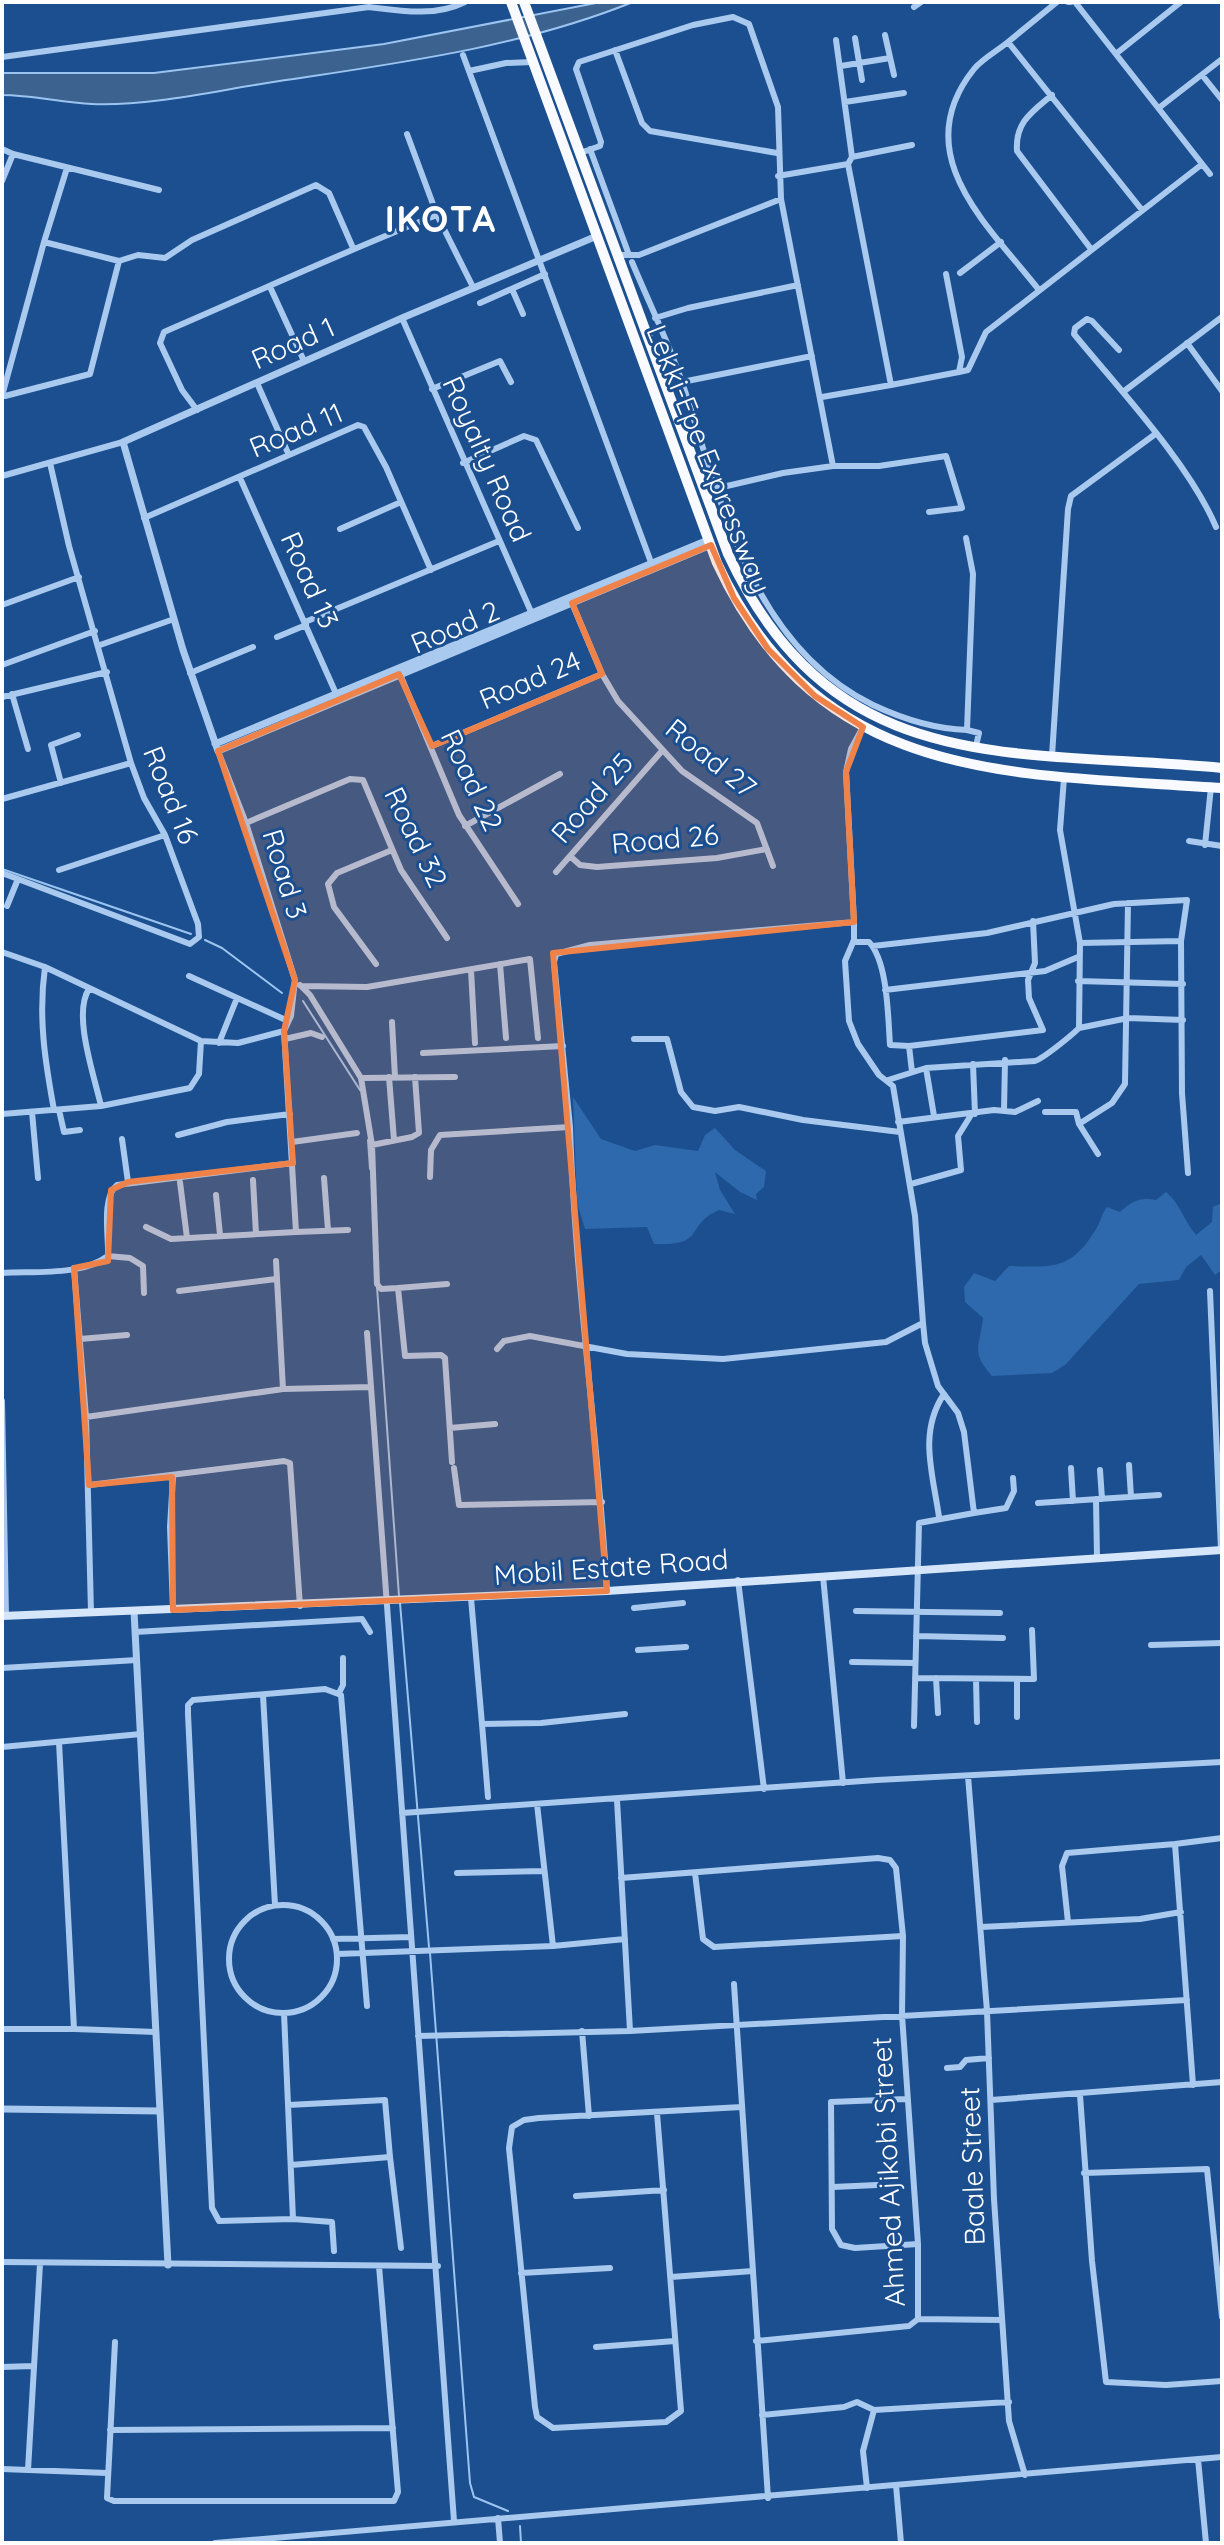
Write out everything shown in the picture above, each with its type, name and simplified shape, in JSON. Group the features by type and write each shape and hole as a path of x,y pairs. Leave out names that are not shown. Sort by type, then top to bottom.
{"highway":[{"name":"Lekki-Epe Expressway","path":"525,6 585,151 728,554 774,633 816,679 854,707 925,739 993,751 1222,768"},
{"name":"Lekki-Epe Expressway","path":"513,8 710,542 734,598 776,658 815,696 863,727 921,752 991,768 1064,778 1216,787"},
{"path":"991,768 993,751"}],"main road":[{"name":"Mobil Estate Road","path":"4,1616 607,1591 1221,1550"}],"street":[{"path":"2,57 369,7 410,12 452,9 465,2"},
{"path":"914,7 921,2"},
{"path":"1039,290 960,189 950,164 949,123 954,103 975,67 1057,2"},
{"path":"1071,2 1117,53 1210,174"},
{"path":"1117,53 1181,2"},
{"path":"585,151 601,142 576,64 693,25 742,18 749,24 778,107 777,153 781,199 833,466"},
{"path":"885,35 894,75"},
{"path":"855,38 862,80"},
{"path":"836,40 850,160 891,385"},
{"path":"1008,42 1142,210"},
{"path":"615,50 642,123 650,131 777,153"},
{"path":"463,55 653,566"},
{"path":"841,66 890,58"},
{"path":"1160,107 1222,59"},
{"path":"469,71 506,63 533,62"},
{"path":"1202,75 1222,100"},
{"path":"845,102 904,93"},
{"path":"1052,95 1023,119 1016,140 1017,151 1091,249"},
{"path":"407,134 437,215 473,287"},
{"path":"778,176 912,145"},
{"path":"2,149 159,190"},
{"path":"2,181 13,154"},
{"path":"822,397 968,370 986,332 1201,165"},
{"path":"67,168 3,396 90,374 119,261"},
{"path":"44,242 119,261 138,255 165,258 192,240 316,185 329,193 353,248"},
{"path":"781,199 625,260 655,318 682,382 714,489 762,599 820,668 853,694 913,721 979,733 975,749"},
{"path":"197,410 178,382 160,337 164,332 271,289 353,248 437,215"},
{"name":"Road 1","path":"2,476 123,442 473,287 597,236"},
{"path":"960,273 1001,242"},
{"path":"480,303 545,274"},
{"path":"946,274 962,357 959,372"},
{"path":"655,318 798,285"},
{"path":"271,289 304,361"},
{"path":"512,289 523,314"},
{"name":"Royalty Road","path":"402,318 463,463 533,615"},
{"path":"1119,350 1092,321 1087,319 1075,328 1074,334 1123,392 1208,508 1216,527"},
{"path":"1123,392 1220,321"},
{"path":"1187,343 1222,391"},
{"path":"682,382 812,356"},
{"path":"432,389 504,359 511,382"},
{"path":"257,383 288,453"},
{"name":"Road 11","path":"144,518 352,426 364,427 431,570"},
{"path":"1052,756 1071,496 1154,435"},
{"path":"463,463 524,436 536,440 578,528"},
{"name":"Road 3","path":"123,442 190,673 246,823 295,980 284,1035"},
{"path":"714,489 783,473 833,466 879,466 946,456 962,508 929,512"},
{"name":"Road 16","path":"2,873 190,944 199,937 165,835 144,798 131,763 50,463"},
{"name":"Road 13","path":"240,478 338,697"},
{"path":"340,529 401,502"},
{"path":"966,538 973,574 967,730"},
{"path":"277,637 499,541"},
{"name":"Road 2","path":"217,748 710,542"},
{"name":"Road 2","path":"533,615 572,603 653,566"},
{"path":"2,605 79,577"},
{"name":"Road 27","path":"572,603 602,674 618,701 661,752 757,823 773,866"},
{"path":"100,645 174,619"},
{"path":"2,665 95,631"},
{"path":"190,673 253,647"},
{"path":"2,697 107,672"},
{"name":"Road 22","path":"398,672 465,826 518,904"},
{"name":"Road 24","path":"432,746 602,674"},
{"path":"12,694 28,749"},
{"path":"863,727 851,749 846,772 854,922 853,942 845,961 852,1031 879,1075 888,1080 926,1068 1044,1058 1055,1045 1079,1028 1128,1018 1183,1020"},
{"path":"61,783 51,745 78,735"},
{"name":"Road 25","path":"556,872 661,752"},
{"path":"2,799 131,763"},
{"path":"465,826 560,774"},
{"name":"Road 32","path":"246,823 358,778 369,790 392,850 411,887 447,938"},
{"path":"1064,778 1060,830 1080,943 1079,1028"},
{"path":"1205,845 1216,787"},
{"path":"59,870 165,835"},
{"path":"1189,841 1222,846"},
{"name":"Road 26","path":"571,857 580,865 597,867 717,858 767,849"},
{"path":"376,964 334,907 328,884 337,873 392,850"},
{"path":"7,906 18,879"},
{"path":"873,946 987,933 1074,912 1128,903 1187,900 1181,941 1182,1103 1188,1173"},
{"path":"1079,1124 1112,1103 1125,1084 1128,903"},
{"path":"853,942 869,942 873,946 885,990 890,1045 909,1046 1043,1030 1029,998 1031,972 1035,963 1033,921"},
{"path":"607,1591 602,1502 576,1250 570,1127 554,962 561,951 590,945 854,922"},
{"path":"1080,943 1181,941"},
{"path":"2,952 45,967 201,1041 219,1043 311,1033 322,1037"},
{"path":"885,990 1045,971 1078,957"},
{"path":"301,986 353,989 527,959 532,962 538,1038"},
{"path":"500,964 506,1038"},
{"path":"45,967 41,1032 56,1110 64,1132 80,1130"},
{"path":"471,970 475,1043"},
{"path":"189,976 288,1021"},
{"path":"295,980 361,1078 372,1145 377,1284 381,1289 447,1284"},
{"path":"1078,981 1128,980 1183,984"},
{"path":"89,989 83,1005 84,1030 101,1106"},
{"path":"219,1043 237,998"},
{"path":"392,1022 394,1140"},
{"path":"284,1035 296,1232"},
{"path":"634,1039 667,1039 681,1092 693,1107 715,1111 739,1107 803,1120 900,1132"},
{"path":"2,1114 101,1106 190,1088 199,1074 201,1041"},
{"path":"423,1053 563,1046"},
{"path":"909,1046 912,1072"},
{"path":"1004,1111 1005,1060"},
{"path":"911,1184 961,1170 958,1136 973,1115 973,1064"},
{"path":"926,1068 934,1116"},
{"path":"372,1145 419,1133 415,1077"},
{"path":"361,1078 455,1077"},
{"path":"888,1080 911,1184 923,1323 932,1367 944,1394 958,1413 964,1432 974,1513"},
{"path":"898,1122 934,1116 1020,1111 1038,1101"},
{"path":"32,1112 38,1178"},
{"path":"1045,1112 1076,1112 1079,1124 1098,1154"},
{"path":"178,1135 227,1122 290,1114"},
{"path":"430,1177 431,1150 440,1135 570,1127"},
{"path":"292,1142 357,1133"},
{"path":"122,1139 128,1182"},
{"path":"108,1256 111,1190 128,1182 293,1163"},
{"path":"324,1178 328,1230"},
{"path":"253,1180 256,1234"},
{"path":"180,1182 187,1238"},
{"path":"216,1195 220,1235"},
{"path":"146,1227 163,1238 348,1230"},
{"path":"2,1273 74,1268 99,1263 108,1256 130,1258 143,1266 144,1293"},
{"path":"276,1261 283,1389"},
{"path":"74,1268 86,1417 91,1612"},
{"path":"179,1291 276,1279"},
{"path":"398,1288 404,1354 441,1355 445,1358 456,1502 462,1506 602,1502"},
{"path":"1210,1291 1221,1550"},
{"path":"497,1349 504,1341 530,1336 627,1354 723,1359 886,1342 923,1323"},
{"path":"367,1333 384,1601 438,2266 454,2521"},
{"path":"80,1339 127,1335"},
{"path":"86,1417 283,1389 371,1387"},
{"path":"939,1517 928,1436 931,1417 944,1394"},
{"path":"2,1401 4,1616"},
{"path":"450,1428 495,1424"},
{"path":"89,1485 284,1461 290,1463 300,1606"},
{"path":"1129,1465 1131,1497"},
{"path":"1071,1468 1073,1501"},
{"path":"1097,1557 1100,1470"},
{"path":"173,1477 170,1527 173,1610"},
{"path":"914,1726 919,1523 939,1517 1006,1508 1014,1491 1013,1478"},
{"path":"1038,1503 1159,1495"},
{"path":"823,1576 843,1783"},
{"path":"738,1580 764,1789"},
{"path":"471,1598 488,1797"},
{"path":"634,1608 683,1603"},
{"path":"134,1611 168,2265"},
{"path":"856,1611 1000,1613"},
{"path":"135,1632 362,1619 370,1632"},
{"path":"915,1678 1034,1679 1032,1630"},
{"path":"916,1636 1003,1638"},
{"path":"1151,1645 1222,1643"},
{"path":"638,1650 686,1647"},
{"path":"343,1658 343,1685 339,1693 345,1709 367,2006"},
{"path":"2,1668 137,1660"},
{"path":"852,1662 915,1663"},
{"path":"936,1678 938,1713"},
{"path":"976,1679 977,1722"},
{"path":"1017,1680 1017,1717"},
{"path":"334,2251 332,2222 293,2219 219,2221 212,2208 188,1705 202,1697 325,1689 339,1693"},
{"path":"263,1695 275,1905"},
{"path":"482,1724 541,1723 625,1714"},
{"path":"2,1747 141,1734"},
{"path":"59,1742 74,2029"},
{"path":"402,1813 843,1783 1222,1762"},
{"name":"Baale Street","path":"968,1776 987,2011 1002,2320 1013,2443 1025,2475"},
{"path":"617,1800 630,2031"},
{"path":"537,1804 553,1946"},
{"path":"1068,1922 1062,1866 1067,1853 1222,1838"},
{"path":"1175,1844 1193,2085"},
{"name":"Ahmed Ajikobi Street","path":"695,1873 890,1860 896,1868 903,1936 902,2015 918,2244 918,2319 909,2326 756,2341"},
{"path":"457,1873 544,1871"},
{"path":"621,1878 695,1873 703,1939 714,1947 903,1936"},
{"path":"275,1905 308,1910 321,1920 333,1939 337,1954 334,1976 327,1991 315,2003 284,2013 266,2011 250,2003 238,1990 229,1964 233,1937 243,1922 258,1910 275,1905"},
{"path":"981,1927 1140,1919 1181,1912"},
{"path":"333,1939 411,1937"},
{"path":"337,1954 362,1950 412,1952 553,1946 625,1939"},
{"path":"734,1984 768,2498"},
{"path":"418,2036 630,2031 1187,2000"},
{"path":"284,2013 293,2219"},
{"path":"2,2029 156,2032"},
{"path":"582,2031 589,2116"},
{"path":"947,2068 960,2067 966,2060 989,2058"},
{"path":"991,2100 1222,2082"},
{"path":"1080,2095 1084,2173 1106,2382 1166,2385 1222,2381"},
{"path":"906,2099 831,2102 832,2229 841,2245 855,2248 918,2244"},
{"path":"288,2105 385,2100 401,2248"},
{"path":"657,2113 681,2411 678,2417 666,2422 553,2428 537,2417 535,2407 509,2148 512,2127 524,2120 742,2107"},
{"path":"2,2109 160,2111"},
{"path":"291,2165 390,2157"},
{"path":"1084,2173 1207,2169 1222,2317"},
{"path":"833,2187 877,2185"},
{"path":"576,2196 664,2190"},
{"path":"2,2262 438,2266"},
{"path":"28,2470 40,2264"},
{"path":"115,2342 107,2498 114,2501 394,2501 398,2492 379,2266"},
{"path":"521,2273 610,2268"},
{"path":"671,2277 753,2271"},
{"path":"918,2319 1002,2320"},
{"path":"596,2347 675,2341"},
{"path":"2,2367 33,2366"},
{"path":"762,2415 844,2407 857,2402 874,2410 1009,2402"},
{"path":"867,2488 863,2451 874,2410"},
{"path":"110,2430 393,2428"},
{"path":"215,2543 1222,2457"},
{"path":"1198,2459 1206,2543"},
{"path":"2,2469 107,2473"},
{"path":"896,2485 901,2543"},
{"path":"498,2518 500,2543"}],"highlighted area":[{"path":"711,545 734,598 768,649 815,696 863,727 846,772 854,922 553,953 607,1591 173,1610 172,1477 89,1485 74,1268 108,1261 111,1190 128,1182 293,1163 284,1031 295,980 218,751 399,674 432,746 602,674 572,603"}],"shaded area":[{"path":"601,2 633,2 544,32 453,53 180,98 92,104 2,95 2,73 154,73 384,44"},
{"path":"573,1097 601,1139 635,1151 655,1145 698,1151 705,1135 715,1128 735,1150 766,1171 764,1187 756,1194 757,1200 740,1192 715,1172 720,1190 735,1214 719,1210 701,1222 693,1234 682,1242 654,1244 647,1227 585,1229 577,1203"},
{"path":"1166,1192 1196,1235 1212,1222 1213,1207 1222,1203 1222,1270 1215,1275 1201,1255 1186,1267 1179,1280 1139,1284 1065,1365 1052,1373 992,1376 979,1355 983,1318 965,1302 964,1287 974,1273 995,1281 1009,1266 1059,1264 1078,1253 1087,1243 1107,1207 1120,1212 1136,1201 1156,1200"}],"waterway":[{"path":"2,869 191,934"},
{"path":"205,940 222,948 282,993"},
{"path":"303,1001 360,1090"},
{"path":"368,1140 370,1169"},
{"path":"377,1287 399,1596"},
{"path":"400,1603 429,1947"},
{"path":"430,1953 470,2483 474,2497 508,2511"},
{"path":"520,2526 521,2543"}],"district":[{"name":"IKOTA","path":"441,219"}]}
